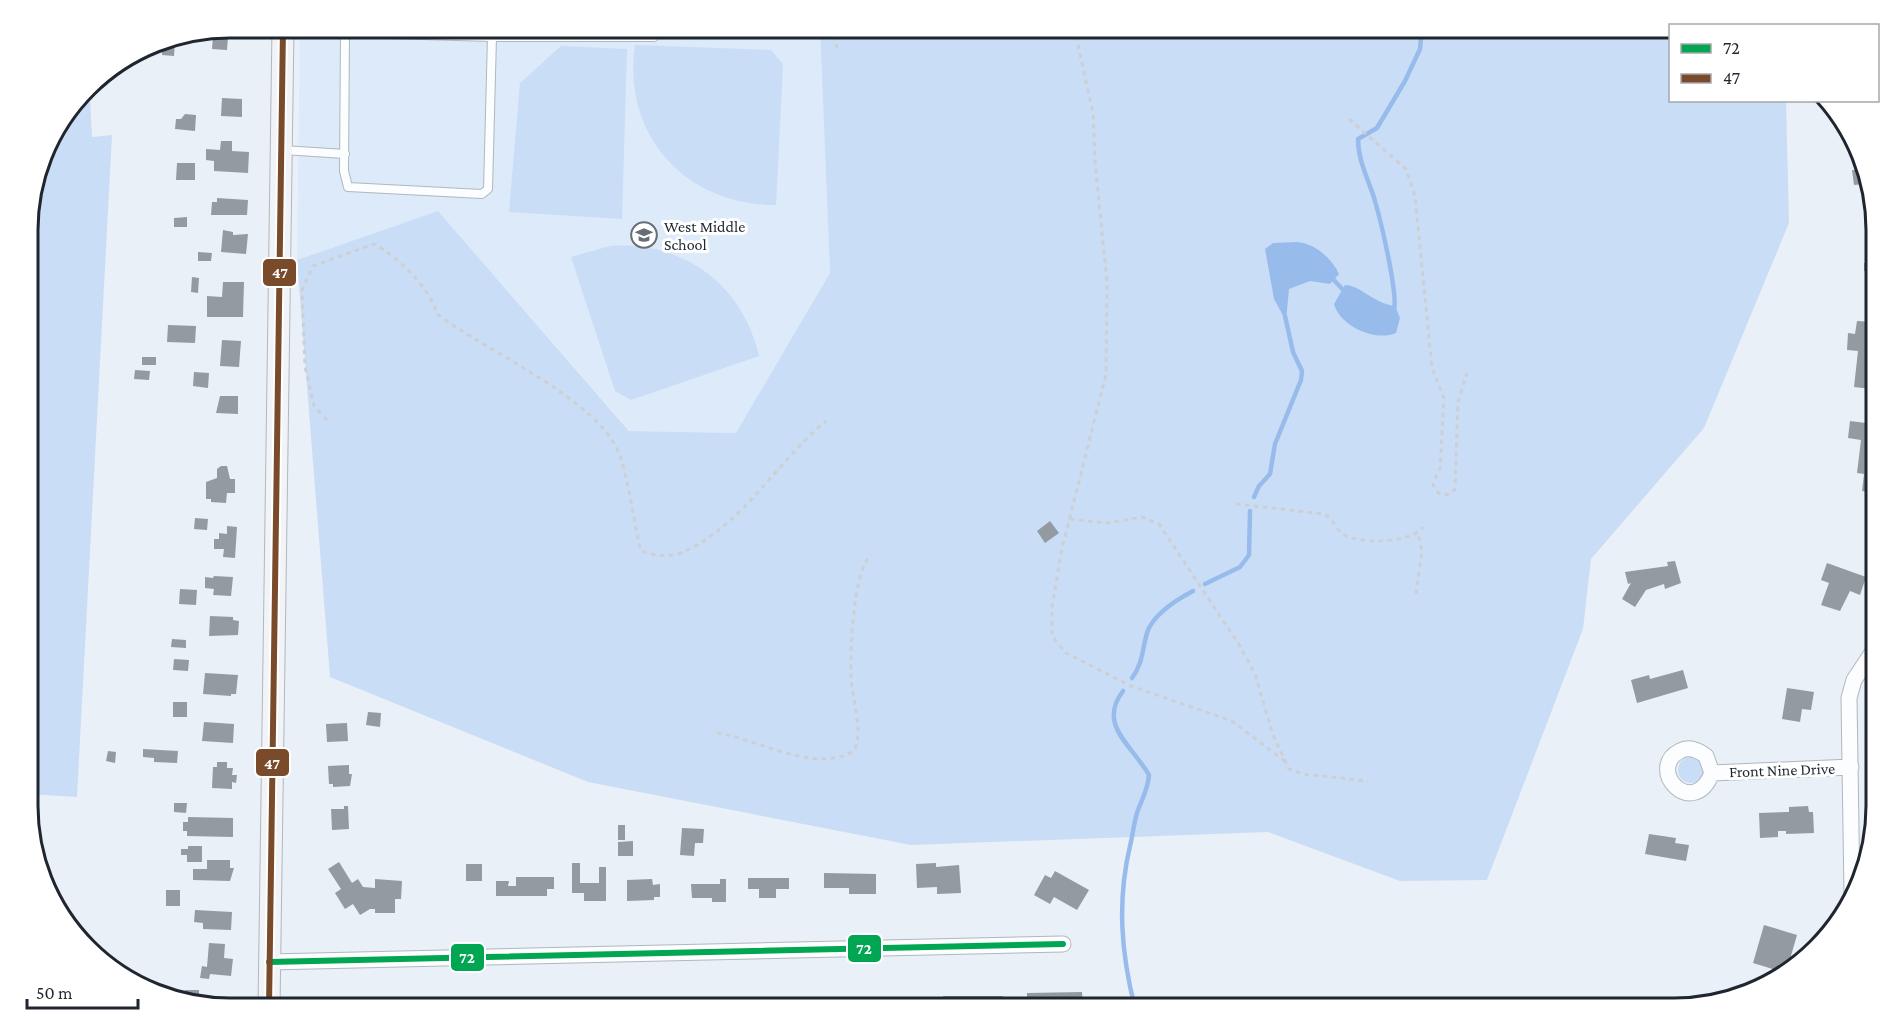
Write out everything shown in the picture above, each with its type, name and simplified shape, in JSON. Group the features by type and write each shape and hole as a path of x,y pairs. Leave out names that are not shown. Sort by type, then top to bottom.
{"street":[{"path":"269,998 283,38"},
{"path":"1852,875 1849,698 1854,680 1866,662"},
{"name":"Front Nine Drive","path":"1712,773 1851,767"},
{"path":"269,962 1064,944"}],"lane":[{"path":"342,38 344,180 348,187 486,192 492,38"},
{"path":"281,150 345,154"}],"path":[{"path":"834,38 837,48"},
{"path":"1076,38 1093,113 1095,162 1107,282 1106,374 1070,519 1052,608 1052,636 1056,644 1066,653 1145,693 1232,721 1286,762"},
{"path":"1349,119 1406,169 1415,196 1432,368 1444,398 1440,468 1432,483 1436,491 1442,495 1449,494 1455,489 1458,402 1467,373"},
{"path":"327,420 314,406 307,375 302,290 313,266 374,244 404,268 434,301 437,314 575,404 602,425 620,454 641,550 655,555 679,554 708,538 737,513 826,421"},
{"path":"1236,504 1324,514 1333,519 1341,533 1350,538 1405,539 1418,534 1423,527"},
{"path":"1070,519 1107,523 1142,517 1159,524 1240,646 1255,674 1273,735 1289,769 1303,774 1368,781"},
{"path":"1416,594 1422,551 1418,534"},
{"path":"717,733 808,757 844,757 854,751 858,736 851,676 857,594 862,568 872,555"}],"shaded area":[{"name":"West Middle School","path":"300,38 820,38 830,273 737,433 630,431 438,211 297,260"},
{"path":"820,38 1669,38 1669,102 1786,102 1789,223 1704,428 1591,559 1583,629 1487,880 1400,881 1268,832 911,845 588,782 330,677 297,260 438,211 629,431 736,433 830,273"},
{"path":"635,45 771,50 783,64 776,205 743,202 714,193 688,178 666,159 650,135 639,108 634,78"},
{"path":"561,46 627,49 622,219 509,212 520,83"},
{"path":"90,98 92,137 112,135 77,797 38,795 38,217 44,180 52,156 63,133"},
{"path":"610,246 637,246 662,251 706,272 739,308 751,331 759,356 631,400 615,391 571,257"},
{"path":"1691,757 1700,761 1704,770 1700,779 1691,783 1682,779 1678,770 1682,761"}],"water":[{"path":"1297,242 1310,245 1322,252 1339,274 1330,284 1310,281 1289,289 1286,321 1274,299 1265,249 1273,243"},
{"path":"1345,285 1395,306 1400,318 1396,333 1369,334 1343,319 1334,304"}],"building":[{"path":"228,38 227,50 212,49 213,39"},
{"path":"175,46 174,56 162,55 162,50"},
{"path":"222,98 242,99 242,117 221,116"},
{"path":"185,114 196,115 195,131 175,129 176,119 181,119"},
{"path":"221,141 232,141 232,151 249,152 248,173 214,171 214,161 206,160 206,149 220,150"},
{"path":"177,163 195,163 195,180 176,180"},
{"path":"1852,170 1856,170 1860,184 1854,185"},
{"path":"217,198 248,200 247,215 211,215 212,202 217,202"},
{"path":"187,217 187,227 174,227 174,218"},
{"path":"223,230 233,232 233,235 248,234 246,254 221,252"},
{"path":"198,252 212,253 211,261 198,261"},
{"path":"192,277 199,278 198,293 191,292"},
{"path":"223,282 244,282 243,317 207,317 207,296 222,297"},
{"path":"1857,321 1866,321 1866,388 1854,387 1858,351 1847,350 1848,333 1855,334"},
{"path":"168,325 196,326 195,343 167,342"},
{"path":"222,340 241,341 239,367 220,366"},
{"path":"142,357 156,357 156,365 142,365"},
{"path":"135,370 150,371 149,380 134,379"},
{"path":"194,372 209,373 208,388 193,386"},
{"path":"220,396 238,396 238,414 216,413"},
{"path":"1850,421 1866,423 1866,492 1862,491 1864,474 1857,473 1861,440 1848,438"},
{"path":"227,466 230,479 235,479 235,493 227,493 226,503 211,502 211,499 206,499 206,482 217,478 217,469"},
{"path":"195,518 208,519 207,530 194,529"},
{"path":"1050,521 1059,533 1045,543 1037,531"},
{"path":"227,526 237,527 235,558 223,557 224,549 214,549 214,539 219,539 219,533 227,534"},
{"path":"1675,561 1681,583 1665,589 1664,584 1646,590 1635,607 1622,599 1631,583 1628,584 1625,572 1668,566 1667,562"},
{"path":"1827,563 1866,577 1860,595 1850,591 1840,611 1821,605 1829,583 1821,580"},
{"path":"214,576 233,577 231,596 213,595 214,589 205,588 205,577 213,578"},
{"path":"180,589 197,590 196,605 179,604"},
{"path":"210,616 233,617 233,620 239,621 238,635 209,636"},
{"path":"172,639 186,640 186,648 171,647"},
{"path":"174,659 189,660 188,671 173,670"},
{"path":"1683,670 1688,688 1637,703 1631,680 1649,675 1650,679"},
{"path":"205,673 238,675 236,694 231,694 231,696 203,694"},
{"path":"1787,688 1814,692 1811,710 1802,709 1800,722 1782,719"},
{"path":"173,702 187,702 187,717 173,717"},
{"path":"368,712 381,713 380,727 366,725"},
{"path":"204,722 234,724 233,743 202,741"},
{"path":"347,723 348,741 327,742 326,724"},
{"path":"143,749 178,751 177,763 154,762 154,758 143,757"},
{"path":"108,751 116,752 115,763 106,761"},
{"path":"217,762 227,762 227,768 233,768 232,775 237,775 236,783 232,782 232,789 212,788 213,767 217,767"},
{"path":"349,765 349,774 352,774 350,786 333,787 333,784 329,784 328,766"},
{"path":"174,803 187,803 186,813 174,812"},
{"path":"344,806 348,806 349,829 332,830 331,809 344,809"},
{"path":"1808,806 1809,812 1813,812 1814,833 1786,834 1786,831 1778,831 1778,837 1760,838 1759,813 1789,812 1789,807"},
{"path":"188,817 233,818 233,837 187,836 187,831 183,831 183,822 188,822"},
{"path":"618,825 625,825 625,840 618,840"},
{"path":"682,828 704,829 703,843 695,843 694,856 680,855"},
{"path":"1649,834 1676,838 1675,843 1689,845 1686,861 1645,854"},
{"path":"633,841 633,856 618,856 618,842"},
{"path":"188,846 202,846 202,862 187,862 187,855 181,855 181,849 188,849"},
{"path":"207,860 230,860 230,868 234,868 230,881 193,880 193,869 207,869"},
{"path":"339,862 352,883 358,879 363,887 375,888 375,879 402,881 401,899 395,899 395,913 375,913 375,909 370,909 360,915 353,904 345,909 335,893 341,889 328,869"},
{"path":"572,863 580,863 580,883 599,883 599,867 606,867 606,901 584,901 584,893 572,893"},
{"path":"936,863 936,867 959,865 961,893 937,894 937,887 917,888 916,864"},
{"path":"466,864 482,864 482,881 466,881"},
{"path":"1055,871 1089,890 1077,910 1054,897 1050,904 1034,895 1045,875 1051,878"},
{"path":"824,873 876,874 876,894 849,894 849,888 824,888"},
{"path":"516,877 554,877 554,889 547,889 547,896 496,896 496,881 509,881 508,886 516,886"},
{"path":"748,878 789,878 789,889 776,889 776,898 759,898 759,889 748,889"},
{"path":"652,879 653,885 660,884 660,897 654,897 654,900 627,901 627,880"},
{"path":"720,879 726,879 726,902 712,902 712,898 692,898 691,884 720,884"},
{"path":"166,890 180,890 180,906 166,906"},
{"path":"195,910 232,912 231,930 203,929 203,923 194,922"},
{"path":"1764,925 1797,935 1791,957 1780,965 1773,969 1753,963"},
{"path":"209,943 225,944 224,958 233,959 231,976 210,974 209,979 200,978 202,966 207,967"},
{"path":"185,990 199,990 199,995 185,992"},
{"path":"1082,992 1082,997 1027,997 1027,993"},
{"path":"943,996 1003,996 1003,997"}],"waterway":[{"path":"1394,310 1394,289 1388,257 1375,201 1362,163 1358,139 1377,128 1405,81 1420,49 1421,38"},
{"path":"1332,278 1345,292"},
{"path":"1254,497 1259,486 1270,474 1275,444 1301,380 1302,371 1293,352 1285,316"},
{"path":"1205,584 1240,567 1249,555 1250,511"},
{"path":"1132,678 1140,662 1147,633 1154,620 1173,603 1193,591"},
{"path":"1123,691 1116,703 1115,725 1149,775 1135,819 1123,887 1122,927 1126,967 1132,997"}],"transit line":[{"name":"47","path":"269,998 283,38"},
{"name":"72","path":"269,962 1063,944"}],"place":[{"name":"West Middle School","path":"644,235"}]}
